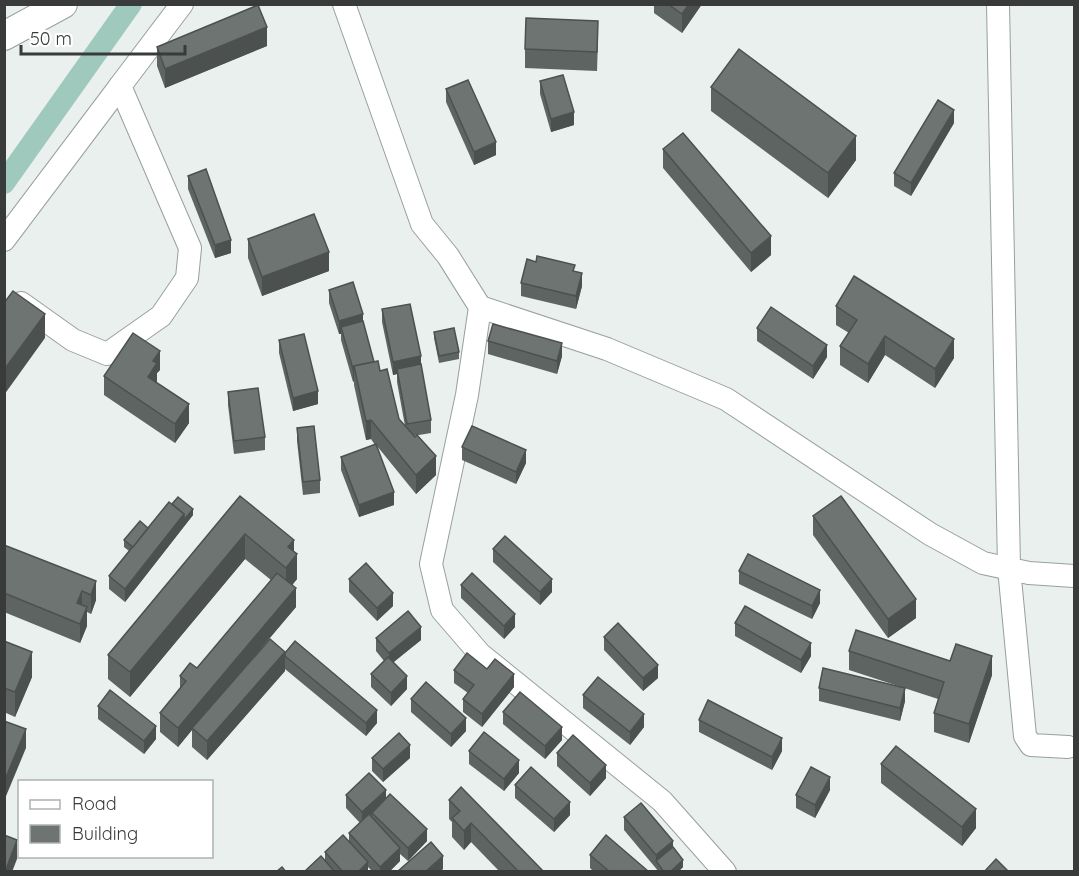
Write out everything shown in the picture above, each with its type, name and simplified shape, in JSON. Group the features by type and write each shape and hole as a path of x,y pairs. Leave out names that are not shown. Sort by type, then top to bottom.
{"main road":[{"path":"4,36 63,4"}],"street":[{"path":"4,240 182,4"},
{"path":"344,4 422,224 448,256 480,307 608,349 726,399 930,534 983,563 1029,573 1074,576"},
{"path":"998,4 1009,568 1025,736 1031,745 1068,747"},
{"path":"19,303 73,340 107,354 161,316 187,278 190,248 120,86"},
{"path":"480,307 467,395 431,564 442,610 480,654 662,801 725,872"}],"building":[{"path":"668,4 689,4 682,14"},
{"path":"258,5 267,27 165,69 157,47"},
{"path":"526,18 598,21 597,52 525,49"},
{"path":"739,49 856,136 828,173 711,87"},
{"path":"563,75 574,112 551,119 540,81"},
{"path":"468,80 496,142 474,152 446,89"},
{"path":"938,100 954,110 911,183 894,173"},
{"path":"683,133 771,236 751,253 663,149"},
{"path":"206,169 231,240 215,245 188,176"},
{"path":"314,214 329,252 262,277 248,239"},
{"path":"537,256 575,265 573,271 582,273 576,296 521,283 527,259 536,262"},
{"path":"854,276 954,339 935,369 885,336 868,364 840,346 857,320 836,306"},
{"path":"353,282 363,314 339,321 329,290"},
{"path":"13,291 45,314 4,370 4,303"},
{"path":"410,304 421,356 393,362 382,309"},
{"path":"771,307 827,345 813,366 757,328"},
{"path":"363,321 374,362 354,366 353,369 341,327"},
{"path":"493,324 562,343 557,361 488,341"},
{"path":"454,328 459,352 439,356 434,332"},
{"path":"133,333 160,351 153,361 157,363 148,377 189,404 175,424 104,376"},
{"path":"304,334 318,391 293,398 279,340"},
{"path":"378,361 380,371 387,369 399,419 436,456 416,475 371,420 366,421 354,366"},
{"path":"421,364 431,420 407,424 397,369"},
{"path":"258,388 265,437 234,441 228,392"},
{"path":"314,426 320,480 303,482 297,428"},
{"path":"472,426 526,450 516,472 462,447"},
{"path":"376,444 394,492 359,505 341,457"},
{"path":"240,496 294,540 288,547 297,554 286,568 245,534 130,672 108,655"},
{"path":"841,496 916,599 888,619 813,516"},
{"path":"178,497 193,509 184,520 184,514 172,504"},
{"path":"169,502 184,514 125,589 109,576"},
{"path":"140,521 148,528 133,547 124,540"},
{"path":"505,536 552,579 540,592 493,549"},
{"path":"4,545 96,581 91,595 82,591 77,603 87,607 80,624 4,593"},
{"path":"748,554 820,590 812,606 739,571"},
{"path":"366,563 393,593 377,608 349,579"},
{"path":"277,573 296,588 178,728 160,713 186,681 180,676 190,663 197,668"},
{"path":"472,573 515,614 504,626 461,585"},
{"path":"745,606 811,643 801,660 735,623"},
{"path":"408,611 421,627 389,653 376,638"},
{"path":"618,623 658,665 643,678 604,637"},
{"path":"856,630 950,661 956,644 992,656 969,724 934,713 944,682 849,651"},
{"path":"270,639 285,652 207,741 192,728"},
{"path":"4,641 32,652 15,692 4,688"},
{"path":"295,641 377,710 366,723 285,656"},
{"path":"467,653 487,669 495,659 514,674 482,714 463,699 474,685 454,670"},
{"path":"388,657 407,676 391,693 371,674"},
{"path":"823,668 905,688 900,708 819,688"},
{"path":"598,677 644,714 630,732 583,695"},
{"path":"426,682 466,718 451,734 411,699"},
{"path":"110,690 156,726 144,741 98,706"},
{"path":"520,692 562,727 545,746 503,712"},
{"path":"708,700 782,738 772,757 699,720"},
{"path":"4,721 26,729 4,782"},
{"path":"484,732 519,760 504,779 469,751"},
{"path":"399,733 410,745 383,769 372,758"},
{"path":"573,735 606,765 590,783 557,753"},
{"path":"896,746 976,809 962,827 881,764"},
{"path":"531,767 570,802 554,819 515,785"},
{"path":"811,767 830,777 815,805 796,795"},
{"path":"369,773 386,790 362,812 346,795"},
{"path":"461,787 544,872 519,872 471,823 464,831 452,818 460,811 449,800"},
{"path":"390,794 427,829 408,848 372,813"},
{"path":"641,803 673,841 656,855 624,817"},
{"path":"369,814 400,848 380,867 349,833"},
{"path":"4,835 17,840 5,872 4,872"},
{"path":"343,835 368,862 358,872 343,872 325,852"},
{"path":"606,835 649,872 610,872 590,855"},
{"path":"431,842 443,856 425,872 397,872"},
{"path":"673,847 683,860 670,872 664,872 656,861"},
{"path":"321,856 335,872 304,872"},
{"path":"996,859 1009,872 984,872"},
{"path":"282,867 286,872 276,872"}],"waterway":[{"path":"4,183 131,4"}]}
